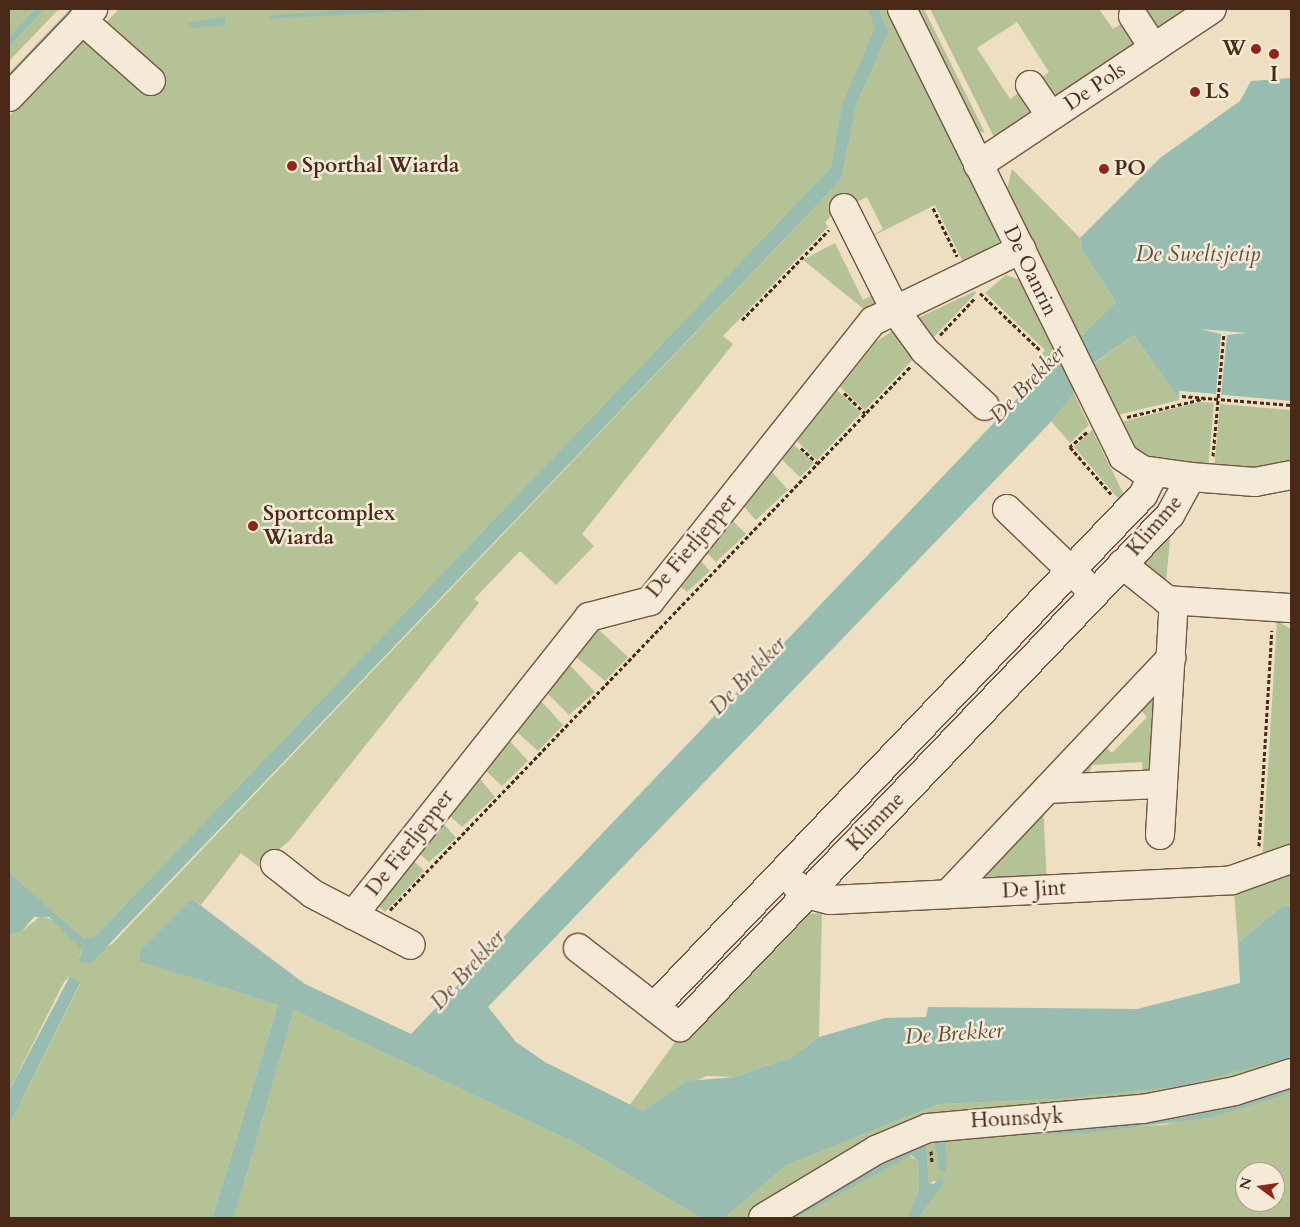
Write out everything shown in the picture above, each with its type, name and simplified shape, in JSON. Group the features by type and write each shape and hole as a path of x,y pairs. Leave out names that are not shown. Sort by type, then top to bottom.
{"street":[{"name":"De Oanrin","path":"902,9 1076,366 1123,457 1154,473 1190,477 1254,482 1291,474"},
{"name":"De Pols","path":"978,166 1212,9"},
{"path":"9,97 87,14 151,81"},
{"path":"1132,16 1154,48"},
{"path":"1030,85 1051,116"},
{"path":"847,214 895,310 925,351 985,406"},
{"name":"De Fierljepper","path":"364,921 588,618 650,601 873,321 895,310 972,280 1020,249"},
{"name":"Klimme","path":"654,1007 1143,495 1154,473"},
{"name":"Klimme","path":"578,948 680,1027 1175,509 1190,477"},
{"path":"1006,509 1094,593"},
{"path":"1122,564 1167,600 1282,607"},
{"path":"1160,835 1174,600"},
{"path":"948,894 1171,658"},
{"path":"1048,789 1163,784"},
{"name":"De Jint","path":"782,872 806,894 830,900 1232,880 1291,859"},
{"name":"De Fierljepper","path":"275,864 313,894 411,945"},
{"name":"Hounsdyk","path":"763,1218 876,1150 928,1128 1143,1110 1236,1091 1291,1073"}],"path":[{"path":"932,208 972,280 1041,351"},
{"path":"742,320 829,230 847,214"},
{"path":"364,921 925,351 972,280"},
{"path":"1214,450 1224,333"},
{"path":"828,378 865,413"},
{"path":"1182,396 1291,405"},
{"path":"1192,401 1206,398"},
{"path":"1258,872 1282,607"}],"green space":[{"path":"9,9 35,9 9,36"},
{"path":"45,9 59,9 9,61 9,47"},
{"path":"70,9 79,9 9,82 9,73"},
{"name":"Sportcomplex Wiarda","path":"119,9 872,9 882,26 850,103 837,173 89,949 9,878 9,116 88,34 92,37"},
{"path":"879,9 892,9 1002,233 995,253 966,268 935,205 869,238 883,229 867,197 852,204 849,197 825,222 828,227 723,336 733,344 582,534 594,546 556,585 520,551 474,599 479,603 290,840 259,867 241,853 201,905 192,899 140,961 278,1005 212,1218 9,1218 9,1126 80,984 70,976 64,982 9,1091 9,935 22,931 42,915 57,923 83,950 79,957 112,944 841,180 857,103 889,32"},
{"path":"910,9 924,9 985,133 969,129"},
{"path":"930,9 1099,9 1113,29 1128,20 1141,46 1059,103 1036,82 1049,72 1017,22 977,48 1010,99 1025,89 1038,107 1006,139 993,135"},
{"path":"1145,9 1190,9 1161,35 1139,13"},
{"path":"1012,169 1080,238 1083,252 1116,302 1080,337 1006,194"},
{"path":"835,243 863,300 877,293 884,307 870,314 803,260"},
{"path":"1006,275 1026,282 1048,328 1056,359 1050,364 1041,355 1045,350 985,293"},
{"path":"975,291 976,293 929,342 914,320"},
{"path":"898,327 918,354 865,410 840,387 876,342"},
{"path":"1134,335 1180,400 1117,415 1092,365"},
{"path":"837,390 861,413 817,460 797,441"},
{"path":"1074,394 1089,425 1070,443 1051,421"},
{"path":"1199,402 1214,403 1208,470 1143,462 1113,424"},
{"path":"1220,404 1291,410 1291,466 1214,470"},
{"path":"1092,430 1126,499 1122,503 1074,447"},
{"path":"794,445 814,463 800,477 782,460"},
{"path":"772,472 788,490 756,520 744,507"},
{"path":"733,521 746,534 716,562 707,553"},
{"path":"1171,528 1166,583 1141,567"},
{"path":"701,561 710,571 687,592 681,587"},
{"path":"1277,621 1291,629 1291,848 1262,864"},
{"path":"598,629 628,657 605,681 576,657"},
{"path":"570,665 595,692 569,715 547,693"},
{"path":"1151,691 1162,701 1156,768 1143,777 1142,762 1092,765 1088,779 1082,764 1102,743 1112,753 1147,717 1137,706"},
{"path":"541,701 563,725 538,751 517,732"},
{"path":"510,741 528,761 502,786 486,771"},
{"path":"480,779 495,797 462,827 450,816"},
{"path":"1043,805 1047,884 988,879 985,874"},
{"path":"444,824 456,838 429,862 420,854"},
{"path":"414,861 424,871 385,912 378,906"},
{"path":"1291,875 1291,905 1281,907 1238,943 1234,892"},
{"path":"822,913 819,1037 792,1057 734,1077 706,1076 643,1111 629,1106 678,1038 801,914"},
{"path":"294,1010 577,1144 701,1218 234,1218"},
{"path":"1291,1057 1291,1070 1236,1087 976,1117 756,1218 725,1218 785,1166 939,1104 1059,1099"},
{"path":"1291,1093 1291,1218 918,1218 943,1178 929,1183 926,1143 942,1133 945,1145 950,1137 1163,1125"},
{"path":"908,1155 918,1161 919,1189 907,1218 796,1218"}],"water":[{"path":"35,9 45,9 9,47 9,36"},
{"path":"357,9 445,9 269,19 272,15"},
{"path":"868,9 879,9 889,32 857,103 841,180 94,960 86,964 79,961 82,950 49,917 34,917 22,931 9,935 9,873 84,939 97,935 831,168 843,103 875,28"},
{"path":"225,17 225,25 193,28 187,23"},
{"path":"1291,78 1291,401 1180,391 1179,399 1134,335 1091,365 1072,385 1074,394 1047,426 488,1007 516,1042 545,1062 643,1111 687,1081 734,1077 792,1057 819,1037 885,1018 926,1017 928,1007 1137,1009 1240,983 1238,943 1281,907 1291,905 1291,1057 1181,1086 1059,1099 939,1104 785,1166 725,1218 701,1218 577,1144 294,1010 234,1218 212,1218 278,1005 139,961 140,951 192,899 305,984 411,1034 1050,364 1056,359 1062,365 1081,345 1080,337 1116,302 1083,252 1080,238 1160,158 1240,101 1251,81"},
{"path":"70,976 80,983 9,1126 9,1091"},
{"path":"1291,1082 1291,1093 1208,1118 1086,1133 950,1137 945,1145 947,1166 945,1172 939,1169 934,1138 942,1133 1084,1126 1169,1115"},
{"path":"913,1141 926,1143 929,1183 934,1184 939,1176 945,1181 918,1218 907,1218 919,1189 918,1161 911,1155 796,1218 781,1218"}],"pier":[{"path":"1200,329 1247,333 1227,335 1221,395 1291,403 1182,394 1179,400 1179,391 1216,394 1221,334"}],"place":[{"name":"W","path":"1256,49"},
{"name":"I","path":"1274,54"},
{"name":"LS","path":"1195,92"},
{"name":"Sporthal Wiarda","path":"292,166"},
{"name":"PO","path":"1104,169"},
{"name":"Sportcomplex Wiarda","path":"253,526"}],"water label":[{"name":"De Sweltsjetip","path":"1198,255"},
{"name":"De Brekker","path":"1028,384"},
{"name":"De Brekker","path":"748,676"},
{"name":"De Brekker","path":"468,970"},
{"name":"De Brekker","path":"954,1034"}]}
